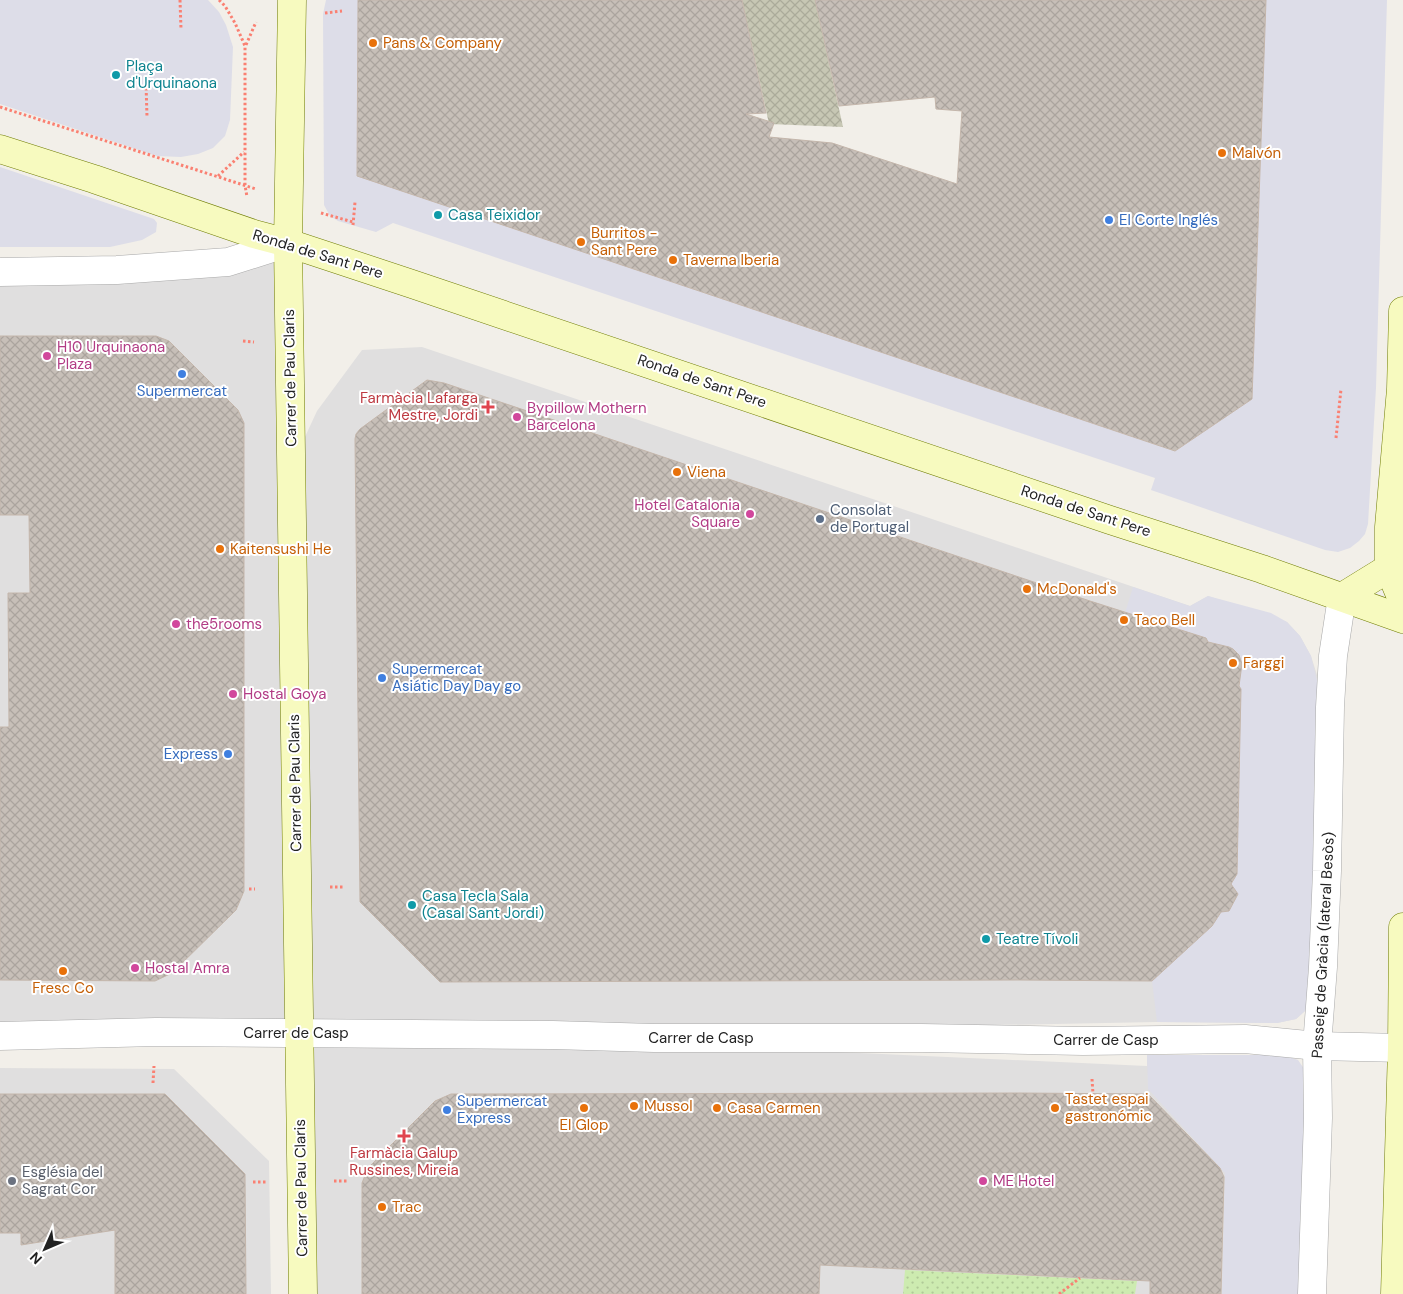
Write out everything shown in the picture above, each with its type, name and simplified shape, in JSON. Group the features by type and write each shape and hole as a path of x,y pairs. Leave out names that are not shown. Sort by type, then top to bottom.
{"main road":[{"path":"288,243 292,0"},
{"name":"Ronda de Sant Pere","path":"0,149 254,234 288,243 1110,520 1262,568 1403,619"},
{"name":"Carrer de Pau Claris","path":"288,243 303,1294"},
{"path":"1403,311 1401,389 1389,527 1388,568 1403,602"},
{"path":"1342,597 1388,568"},
{"path":"1395,1294 1402,1048 1403,927"}],"street":[{"path":"0,272 117,270 228,262 288,243"},
{"name":"Passeig de Gràcia (lateral Besòs)","path":"1312,1294 1318,1118 1317,1046 1327,871 1330,707 1333,656 1342,597"},
{"name":"Carrer de Casp","path":"0,1036 156,1032 1083,1041 1245,1039 1317,1046 1402,1048"}],"path":[{"path":"180,0 181,29"},
{"path":"219,0 235,23 245,46 245,185 254,234"},
{"path":"322,14 342,11"},
{"path":"146,83 147,117"},
{"path":"0,107 245,185"},
{"path":"217,176 245,151"},
{"path":"353,226 355,202"},
{"path":"243,341 254,342"},
{"path":"1336,438 1341,389"},
{"path":"249,889 255,889"},
{"path":"1092,1079 1093,1094"},
{"path":"333,1182 347,1181"},
{"name":"Carrer de Pau Claris","path":"253,1182 270,1182"},
{"path":"1059,1294 1080,1278"}],"shaded area":[{"name":"Plaça d'Urquinaona","path":"0,0 208,0 219,12 226,25 233,47 230,120 225,136 213,148 198,154 181,157 157,156 0,104"},
{"path":"326,0 358,0 358,176 1175,451 1252,399 1266,0 1387,0 1376,388 1368,524 1365,534 1350,548 1338,552 1325,550 1151,490 1155,478 393,223 376,232 338,221 330,216 324,205 323,14"},
{"path":"742,0 815,0 843,127 769,124"},
{"path":"0,167 154,219 157,223 156,232 142,240 110,247 0,247"},
{"path":"288,243 292,465 317,411 362,350 422,347 1190,606 1208,596 1287,622 1300,636 1311,656 1317,675 1305,1011 1296,1019 1277,1023 1157,1022 464,1035 1147,1066 1147,1055 1245,1055 1298,1060 1303,1294 306,1294 299,1033 0,1025 0,272"},
{"path":"1133,587 1190,606 1208,596 1271,613 1287,622 1300,636 1311,656 1320,693 1312,1000 1305,1011 1296,1019 1277,1023 1157,1022 1152,981 1212,926 1229,881 1237,874 1241,689 1236,681 1242,664 1237,652 1229,647 1222,645 1211,646 1206,638 1125,613"},
{"path":"1147,1055 1283,1055 1298,1060 1307,1073 1303,1294 1222,1294 1225,1173 1148,1089"},
{"path":"0,1068 174,1069 269,1161 271,1294 0,1294"}],"green space":[{"path":"905,1270 1137,1281 1135,1294 903,1294"}],"building":[{"path":"358,0 742,0 766,113 746,114 774,123 769,137 832,143 957,184 962,111 936,109 935,97 839,106 815,0 1266,0 1252,399 1175,451 357,176"},
{"path":"0,336 156,336 169,341 238,410 244,423 244,891 236,910 172,973 155,981 0,980 0,727 9,727 8,593 30,593 29,515 0,515"},
{"path":"427,380 444,383 1090,601 1206,638 1208,642 1233,649 1239,655 1242,664 1239,686 1241,689 1237,874 1231,884 1238,894 1229,911 1221,912 1212,926 1152,981 440,982 360,902 355,439 360,429"},
{"path":"0,1094 165,1094 245,1174 246,1294 115,1294 115,1230 21,1245 21,1233 0,1233"},
{"path":"451,1094 1148,1094 1220,1168 1224,1177 1221,1294 1150,1294 1150,1281 820,1265 819,1294 362,1294 362,1183 368,1168 435,1101"}],"place":[{"name":"Pans & Company","path":"373,43"},
{"name":"Plaça d'Urquinaona","path":"116,75"},
{"name":"Malvón","path":"1222,153"},
{"name":"Casa Teixidor","path":"438,215"},
{"name":"El Corte Inglés","path":"1109,220"},
{"name":"Burritos - Sant Pere","path":"581,242"},
{"name":"Taverna Iberia","path":"673,260"},
{"name":"H10 Urquinaona Plaza","path":"47,356"},
{"name":"Supermercat","path":"182,374"},
{"name":"Farmàcia Lafarga Mestre, Jordi","path":"488,407"},
{"name":"Bypillow Mothern Barcelona","path":"517,417"},
{"name":"Viena","path":"677,472"},
{"name":"Hotel Catalonia Square","path":"750,514"},
{"name":"Consolat de Portugal","path":"820,519"},
{"name":"Kaitensushi He","path":"220,549"},
{"name":"McDonald's","path":"1027,589"},
{"name":"Taco Bell","path":"1124,620"},
{"name":"the5rooms","path":"176,624"},
{"name":"Farggi","path":"1233,663"},
{"name":"Supermercat Asiátic Day Day go","path":"382,678"},
{"name":"Hostal Goya","path":"233,694"},
{"name":"Express","path":"228,754"},
{"name":"Casa Tecla Sala (Casal Sant Jordi)","path":"412,905"},
{"name":"Teatre Tívoli","path":"986,939"},
{"name":"Hostal Amra","path":"135,968"},
{"name":"Fresc Co","path":"63,971"},
{"name":"Mussol","path":"634,1106"},
{"name":"El Glop","path":"584,1108"},
{"name":"Casa Carmen","path":"717,1108"},
{"name":"Tastet espai gastronómic","path":"1055,1108"},
{"name":"Supermercat Express","path":"447,1110"},
{"name":"Farmàcia Galup Russines, Mireia","path":"404,1136"},
{"name":"Església del Sagrat Cor","path":"12,1181"},
{"name":"ME Hotel","path":"983,1181"},
{"name":"Trac","path":"382,1207"}]}
